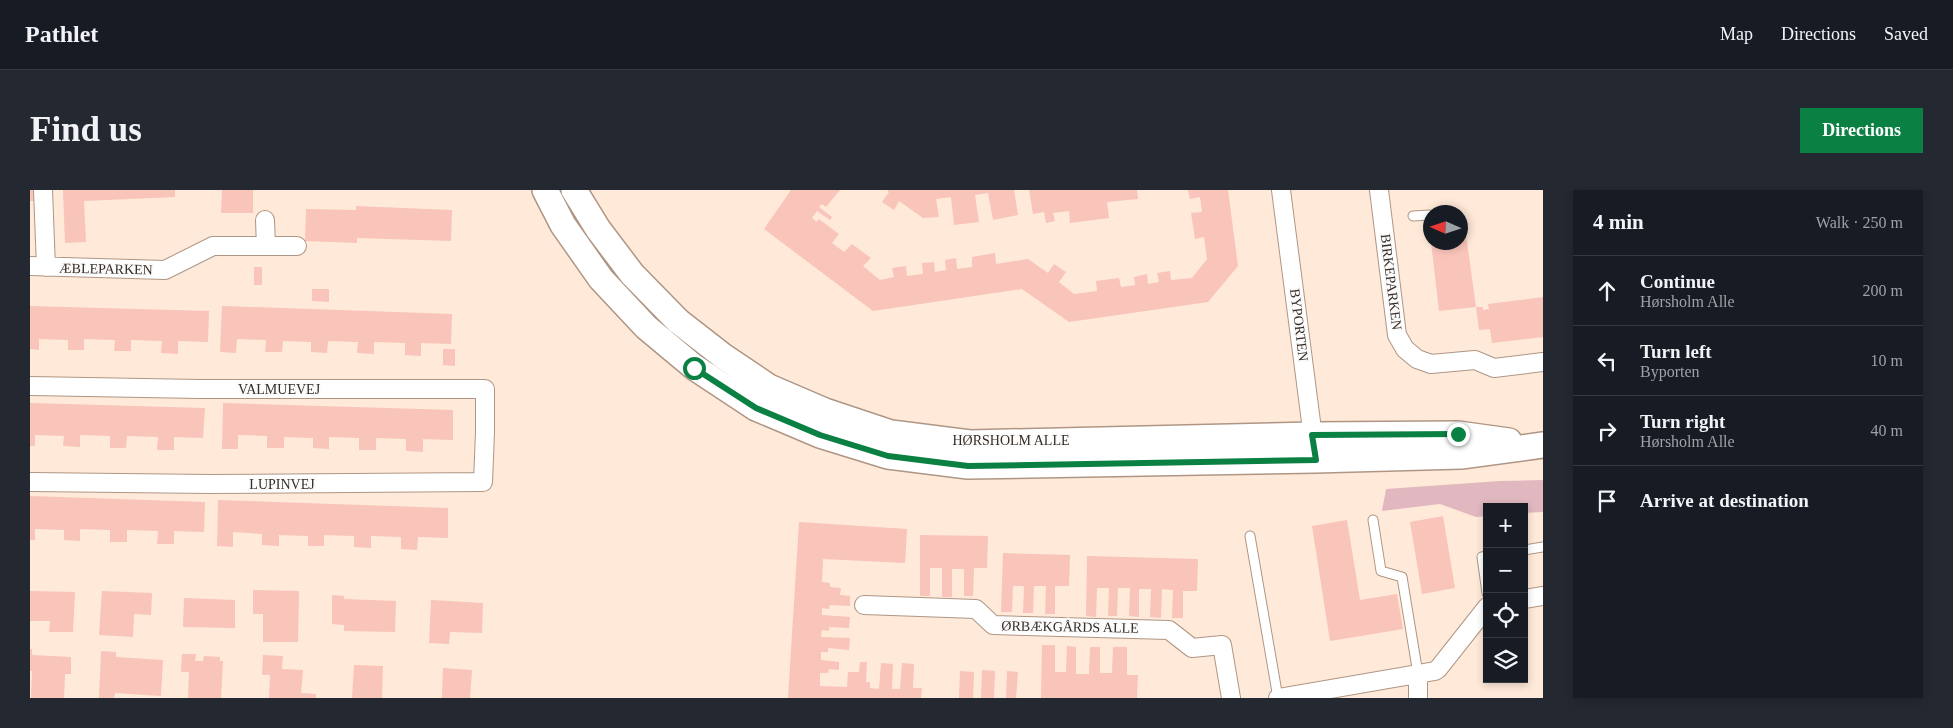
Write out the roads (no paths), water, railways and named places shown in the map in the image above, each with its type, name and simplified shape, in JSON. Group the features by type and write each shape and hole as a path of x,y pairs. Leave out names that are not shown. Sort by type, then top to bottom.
{"main road":[{"name":"HØRSHOLM ALLE","path":"545,190 563,225 601,279 646,327 694,368 756,408 820,435 888,456 968,466 1461,456 1542,445"},
{"name":"HØRSHOLM ALLE","path":"574,190 598,229 632,274 678,321 723,356 768,387 826,411 891,434 970,443 1312,435 1458,434 1542,445"}],"street":[{"path":"38,267 43,190"},
{"name":"BYPORTEN","path":"1281,190 1316,460"},
{"name":"BIRKEPARKEN","path":"1379,190 1397,335 1405,349 1416,359 1431,364 1475,360 1494,368 1543,362"},
{"path":"265,220 266,246"},
{"name":"ÆBLEPARKEN","path":"38,267 165,270 213,246 297,246"},
{"name":"VALMUEVEJ","path":"30,386 200,389 485,389 486,432"},
{"name":"LUPINVEJ","path":"30,482 211,484 483,482 486,432"},
{"path":"1528,598 1543,596"},
{"name":"ØRBÆKGÅRDS ALLE","path":"864,605 976,609 993,625 1169,630 1192,648 1222,645 1231,698"},
{"path":"1278,698 1438,669 1483,612"},
{"path":"1418,674 1418,698"}],"lane":[{"path":"1413,216 1423,215"},
{"path":"1373,520 1381,571 1402,577 1418,674"},
{"path":"1250,536 1278,698"},
{"path":"1528,549 1543,546"}]}
